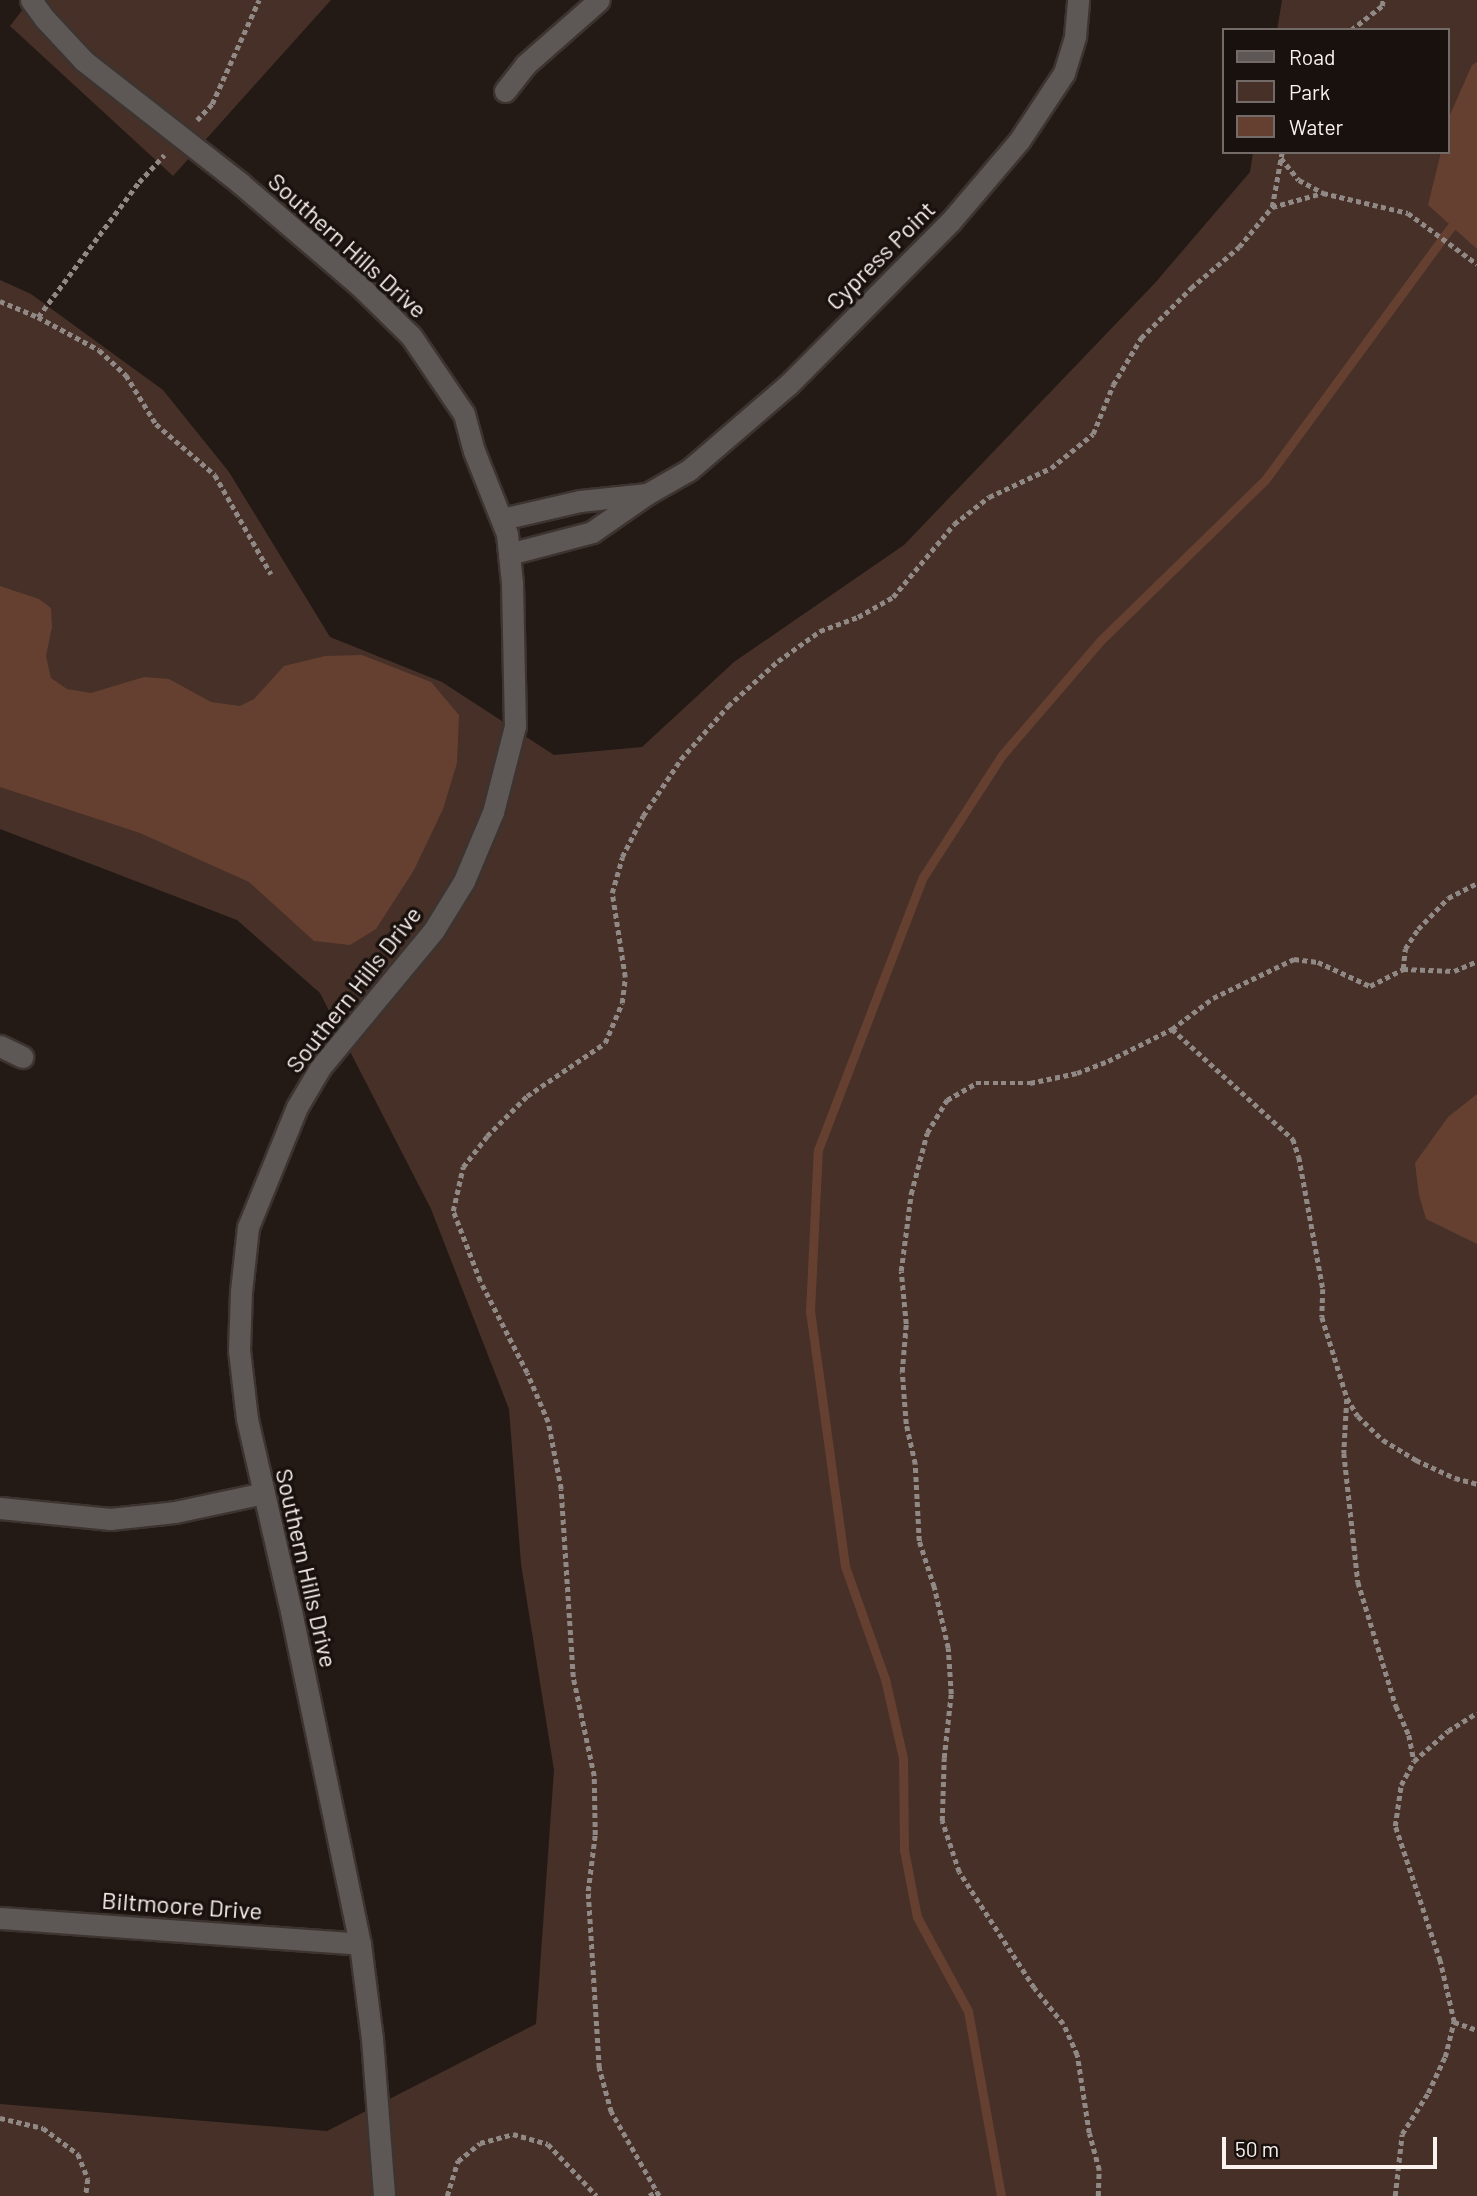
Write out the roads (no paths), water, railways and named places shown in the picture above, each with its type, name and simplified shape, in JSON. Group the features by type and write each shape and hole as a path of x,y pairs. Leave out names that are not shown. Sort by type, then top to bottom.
{"street":[{"name":"Southern Hills Drive","path":"31,0 84,61 250,191 360,286 411,336 464,414 474,451 502,519 509,554 515,726 493,812 464,881 434,930 320,1068 292,1119 248,1227 239,1350 247,1419 360,1944 372,2039 384,2196"},
{"path":"505,91 525,65 599,0"},
{"name":"Cypress Point","path":"509,554 592,532 647,494 689,470 789,384 950,222 1019,141 1064,73 1075,36 1078,0"},
{"name":"Cypress Point","path":"502,519 580,501 647,494"},
{"path":"0,1046 23,1056"},
{"path":"0,1508 110,1519 175,1512 264,1493"},
{"name":"Biltmoore Drive","path":"0,1919 360,1944"}],"water":[{"path":"1477,62 1477,249 1428,205 1441,154 1449,154 1449,117 1472,65"},
{"path":"0,586 39,599 51,608 52,627 46,656 51,678 67,689 91,693 144,677 169,679 211,702 240,706 254,699 284,666 325,656 362,655 431,682 459,715 457,763 443,809 414,870 376,929 350,945 314,941 249,882 140,833 0,787"},
{"path":"1477,1094 1477,1244 1426,1219 1419,1195 1415,1163 1448,1117"}],"waterway":[{"path":"1001,2196 968,2011 917,1917 904,1850 903,1758 885,1679 845,1566 810,1311 818,1150 923,877 1002,755 1101,640 1265,480 1451,227 1477,204"}]}
